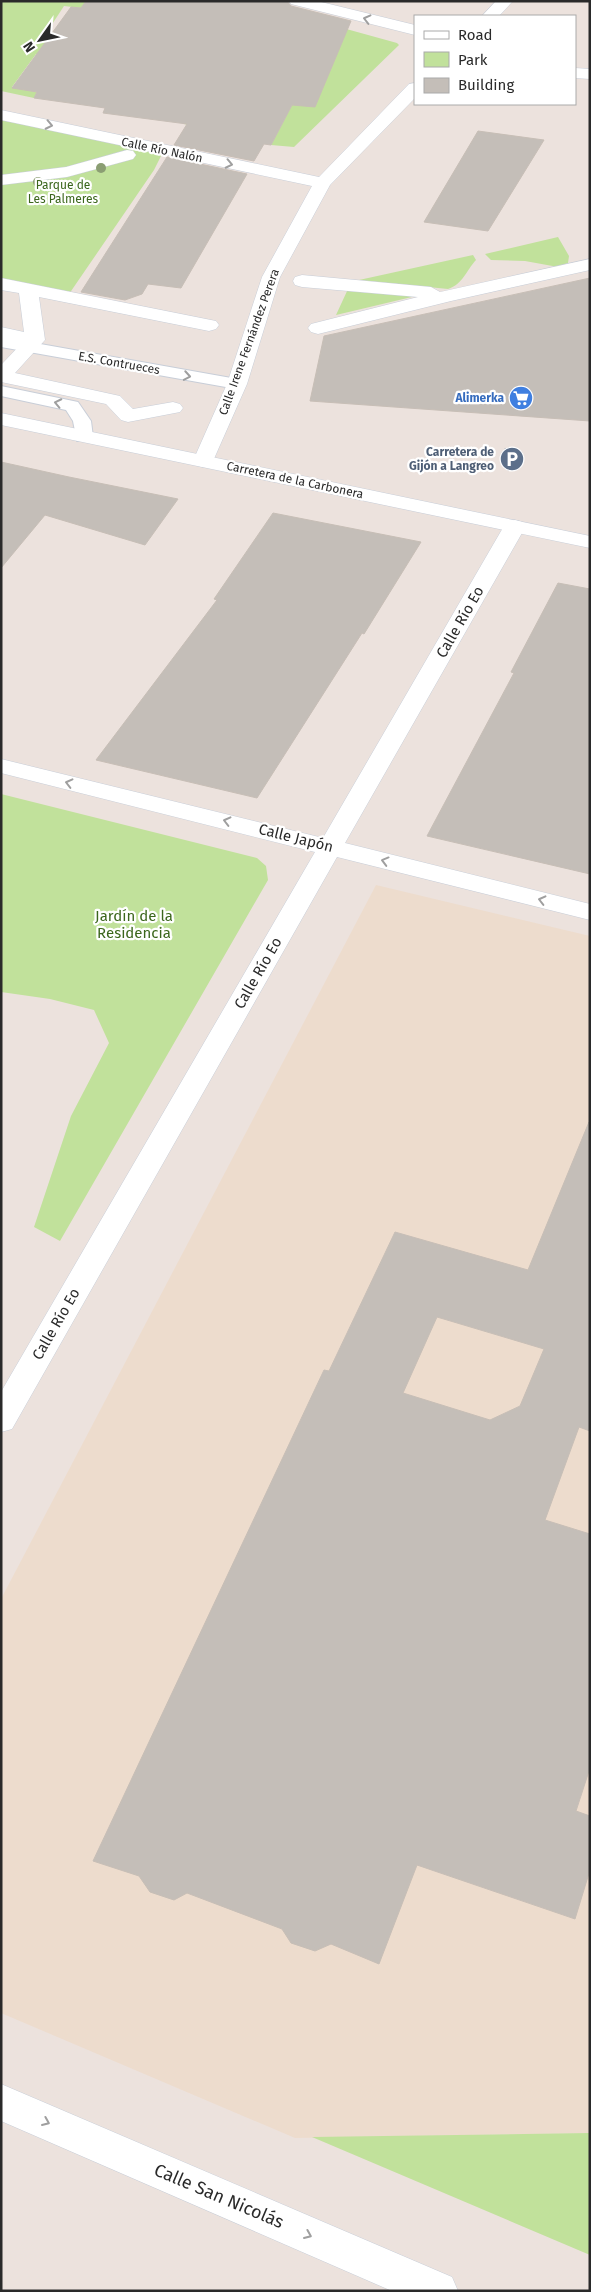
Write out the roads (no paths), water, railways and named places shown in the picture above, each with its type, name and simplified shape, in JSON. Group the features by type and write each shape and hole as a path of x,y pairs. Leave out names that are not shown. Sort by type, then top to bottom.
{"street":[{"path":"297,1 414,30"},
{"path":"491,15 505,1"},
{"path":"576,73 590,74"},
{"name":"Calle Irene Fernández Perera","path":"203,462 237,384 270,276 323,183 414,89"},
{"name":"Calle Río Nalón","path":"1,115 323,183"},
{"path":"1,180 67,172 127,155"},
{"path":"318,328 450,295 590,264"},
{"path":"302,280 450,295"},
{"path":"1,284 209,325"},
{"path":"28,289 32,344 2,376 112,400 128,416 173,408"},
{"path":"1,333 32,344"},
{"name":"Carretera de la Carbonera","path":"1,419 590,542"},
{"name":"Calle Río Eo","path":"1,1420 515,526"},
{"name":"Calle Japón","path":"1,766 590,912"},
{"name":"Calle San Nicolás","path":"1,2102 438,2291"}],"lane":[{"name":"E.S. Contrueces","path":"1,342 32,344 237,384"},
{"path":"1,391 72,406 82,421 84,437"}],"place":[{"name":"Alimerka","path":"521,398"},
{"name":"Carretera de Gijón a Langreo","path":"512,459"}],"park label":[{"name":"Parque de Les Palmeres","path":"63,192"},
{"name":"Jardín de la Residencia","path":"134,924"}]}
